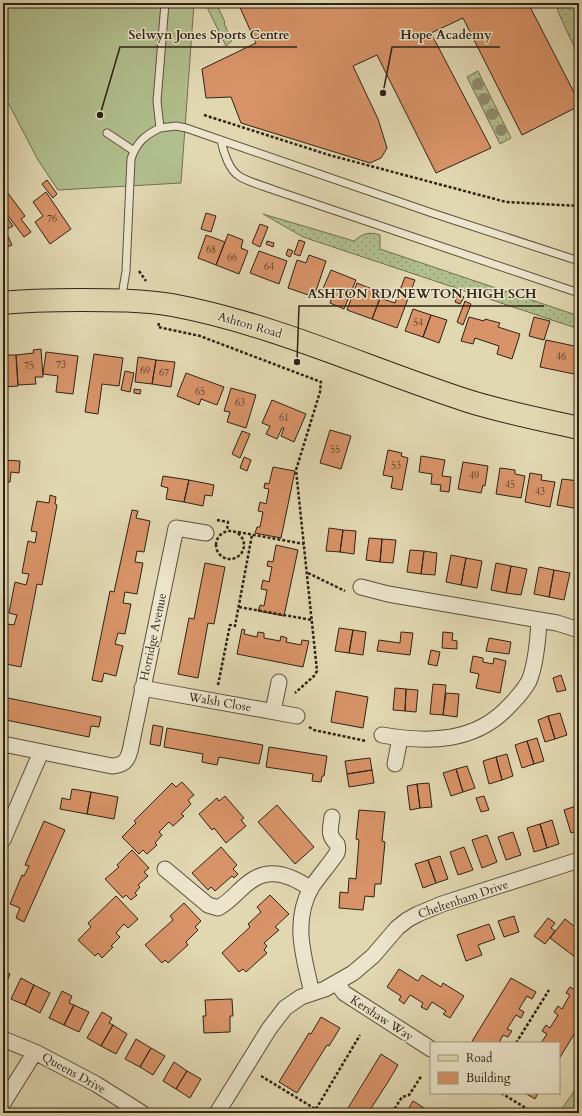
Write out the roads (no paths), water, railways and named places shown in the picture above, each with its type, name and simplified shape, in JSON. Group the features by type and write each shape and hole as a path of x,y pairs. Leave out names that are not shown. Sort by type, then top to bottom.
{"main road":[{"name":"Ashton Road","path":"3,303 50,300 123,300 171,305 236,320 299,340 469,401 579,428"}],"street":[{"name":"Horridge Avenue","path":"41,752 112,766 125,763 128,757 176,528 206,533"},
{"path":"361,587 396,595 557,624 579,630"},
{"path":"382,735 400,738 438,740 464,734 494,721 520,695 529,680 538,642 539,621"},
{"path":"273,711 278,682"},
{"name":"Walsh Close","path":"142,688 297,716"},
{"path":"395,764 400,738"},
{"path":"3,744 41,752 3,840"},
{"path":"312,993 300,934 303,910 311,889 337,852 337,844 332,838 330,831 332,817"},
{"name":"Cheltenham Drive","path":"217,1113 276,1018 285,1008 301,997 325,989 353,973 373,956 397,928 407,920 442,904 578,863"},
{"path":"165,869 208,904 218,908 226,904 253,879 267,873 284,874 299,880 311,889"},
{"name":"Kershaw Way","path":"337,983 344,993 430,1048"},
{"name":"Queens Drive","path":"3,1039 35,1052 96,1084 142,1113"},
{"path":"3,1103 35,1052"}],"lane":[{"path":"160,128 157,101 165,3"},
{"path":"123,300 126,271 130,172 134,151 144,137 160,128 176,126 186,128 432,213 579,261"},
{"path":"107,133 134,151"},
{"path":"221,140 224,153 234,172 239,176 274,190 579,293"}],"place":[{"name":"Hope Academy","path":"383,93"},
{"name":"Selwyn Jones Sports Centre","path":"100,115"},
{"name":"ASHTON RD/NEWTON HIGH SCH","path":"297,362"}]}
